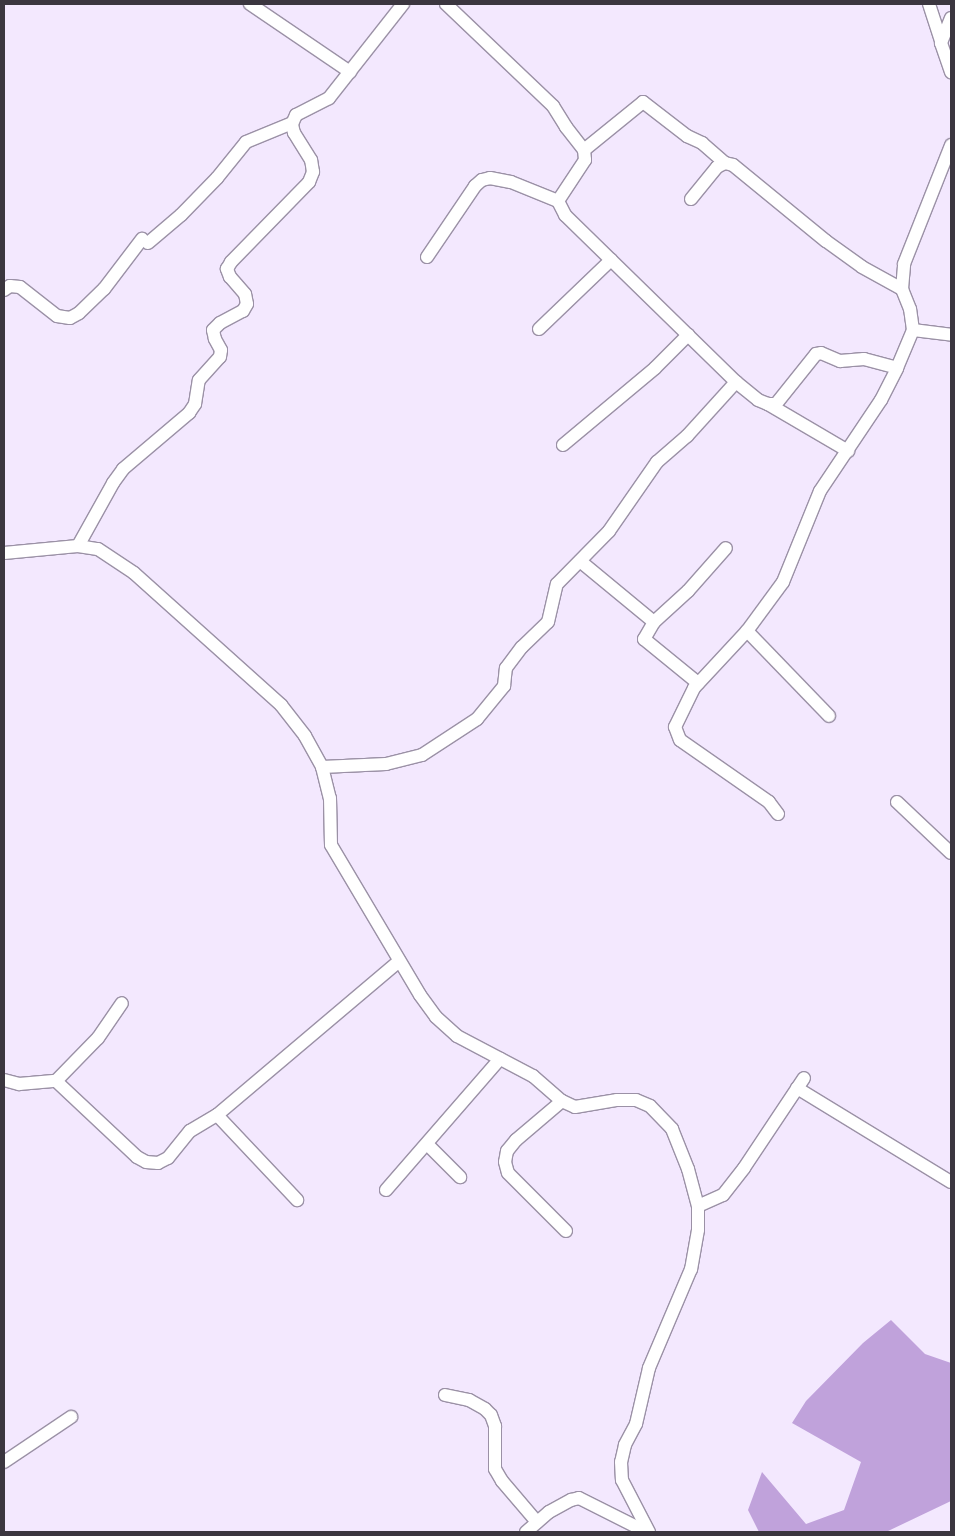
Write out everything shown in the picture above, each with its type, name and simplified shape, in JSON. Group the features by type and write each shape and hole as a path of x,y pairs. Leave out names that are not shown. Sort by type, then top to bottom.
{"street":[{"path":"250,4 350,72"},
{"path":"78,546 112,483 123,469 189,413 195,404 199,380 220,357 221,350 214,339 213,330 220,323 243,311 247,304 245,294 230,277 227,269 231,262 309,182 313,172 311,160 294,134 292,123 296,115 329,98 403,4"},
{"path":"446,4 554,106 566,127 584,150 585,160 558,201"},
{"path":"929,4 941,40 941,46 951,72"},
{"path":"941,40 951,18"},
{"path":"584,150 643,102 687,136 702,143 724,163 733,165 760,185 826,241 854,261 902,289"},
{"path":"4,290 10,286 20,287 57,316 70,318 79,313 104,289 145,241 181,215 211,185 246,142 292,123"},
{"path":"778,814 768,802 677,736 675,727 698,683 747,631 783,582 820,491 882,400 913,330 910,309 902,289 904,264 951,145"},
{"path":"690,199 717,168 724,163"},
{"path":"427,257 475,186 482,180 490,178 511,182 558,201 565,215 736,382 758,400 848,451"},
{"path":"539,329 611,260"},
{"path":"913,330 951,335"},
{"path":"563,445 655,368 688,334"},
{"path":"768,404 776,404 783,397 816,354 821,353 840,361 864,359 897,368"},
{"path":"322,767 386,764 422,755 477,719 504,686 506,668 522,647 548,622 557,584 616,522 657,462 687,436 736,382"},
{"path":"4,553 78,546 98,549 134,573 280,705 304,736 322,767 330,798 331,845 436,1018 457,1036 533,1076 562,1101 575,1108 617,1100 636,1100 650,1106 672,1129 688,1169 698,1206 698,1230 691,1269 649,1368 636,1424 625,1445 621,1462 622,1480 648,1532"},
{"path":"698,683 644,639 654,622 688,591 726,548"},
{"path":"580,561 654,622"},
{"path":"747,631 829,716"},
{"path":"897,802 951,853"},
{"path":"56,1081 87,1113 137,1157 146,1162 158,1163 168,1158 190,1132 217,1115 400,961"},
{"path":"4,1080 20,1084 56,1081 98,1038 122,1003"},
{"path":"386,1190 500,1060"},
{"path":"698,1206 723,1195 744,1168 800,1083 951,1182"},
{"path":"562,1101 516,1140 507,1151 505,1162 508,1173 566,1232"},
{"path":"217,1115 297,1200"},
{"path":"427,1144 460,1177"},
{"path":"445,1395 469,1400 485,1409 491,1416 494,1426 495,1469 502,1481 537,1522"},
{"path":"4,1462 71,1417"},
{"path":"526,1532 549,1512 570,1500 580,1498 648,1532"}],"shaded area":[{"path":"891,1320 925,1354 951,1363 951,1501 886,1532 759,1532 748,1510 762,1472 806,1524 844,1510 861,1462 792,1423 806,1401 863,1343"}]}
